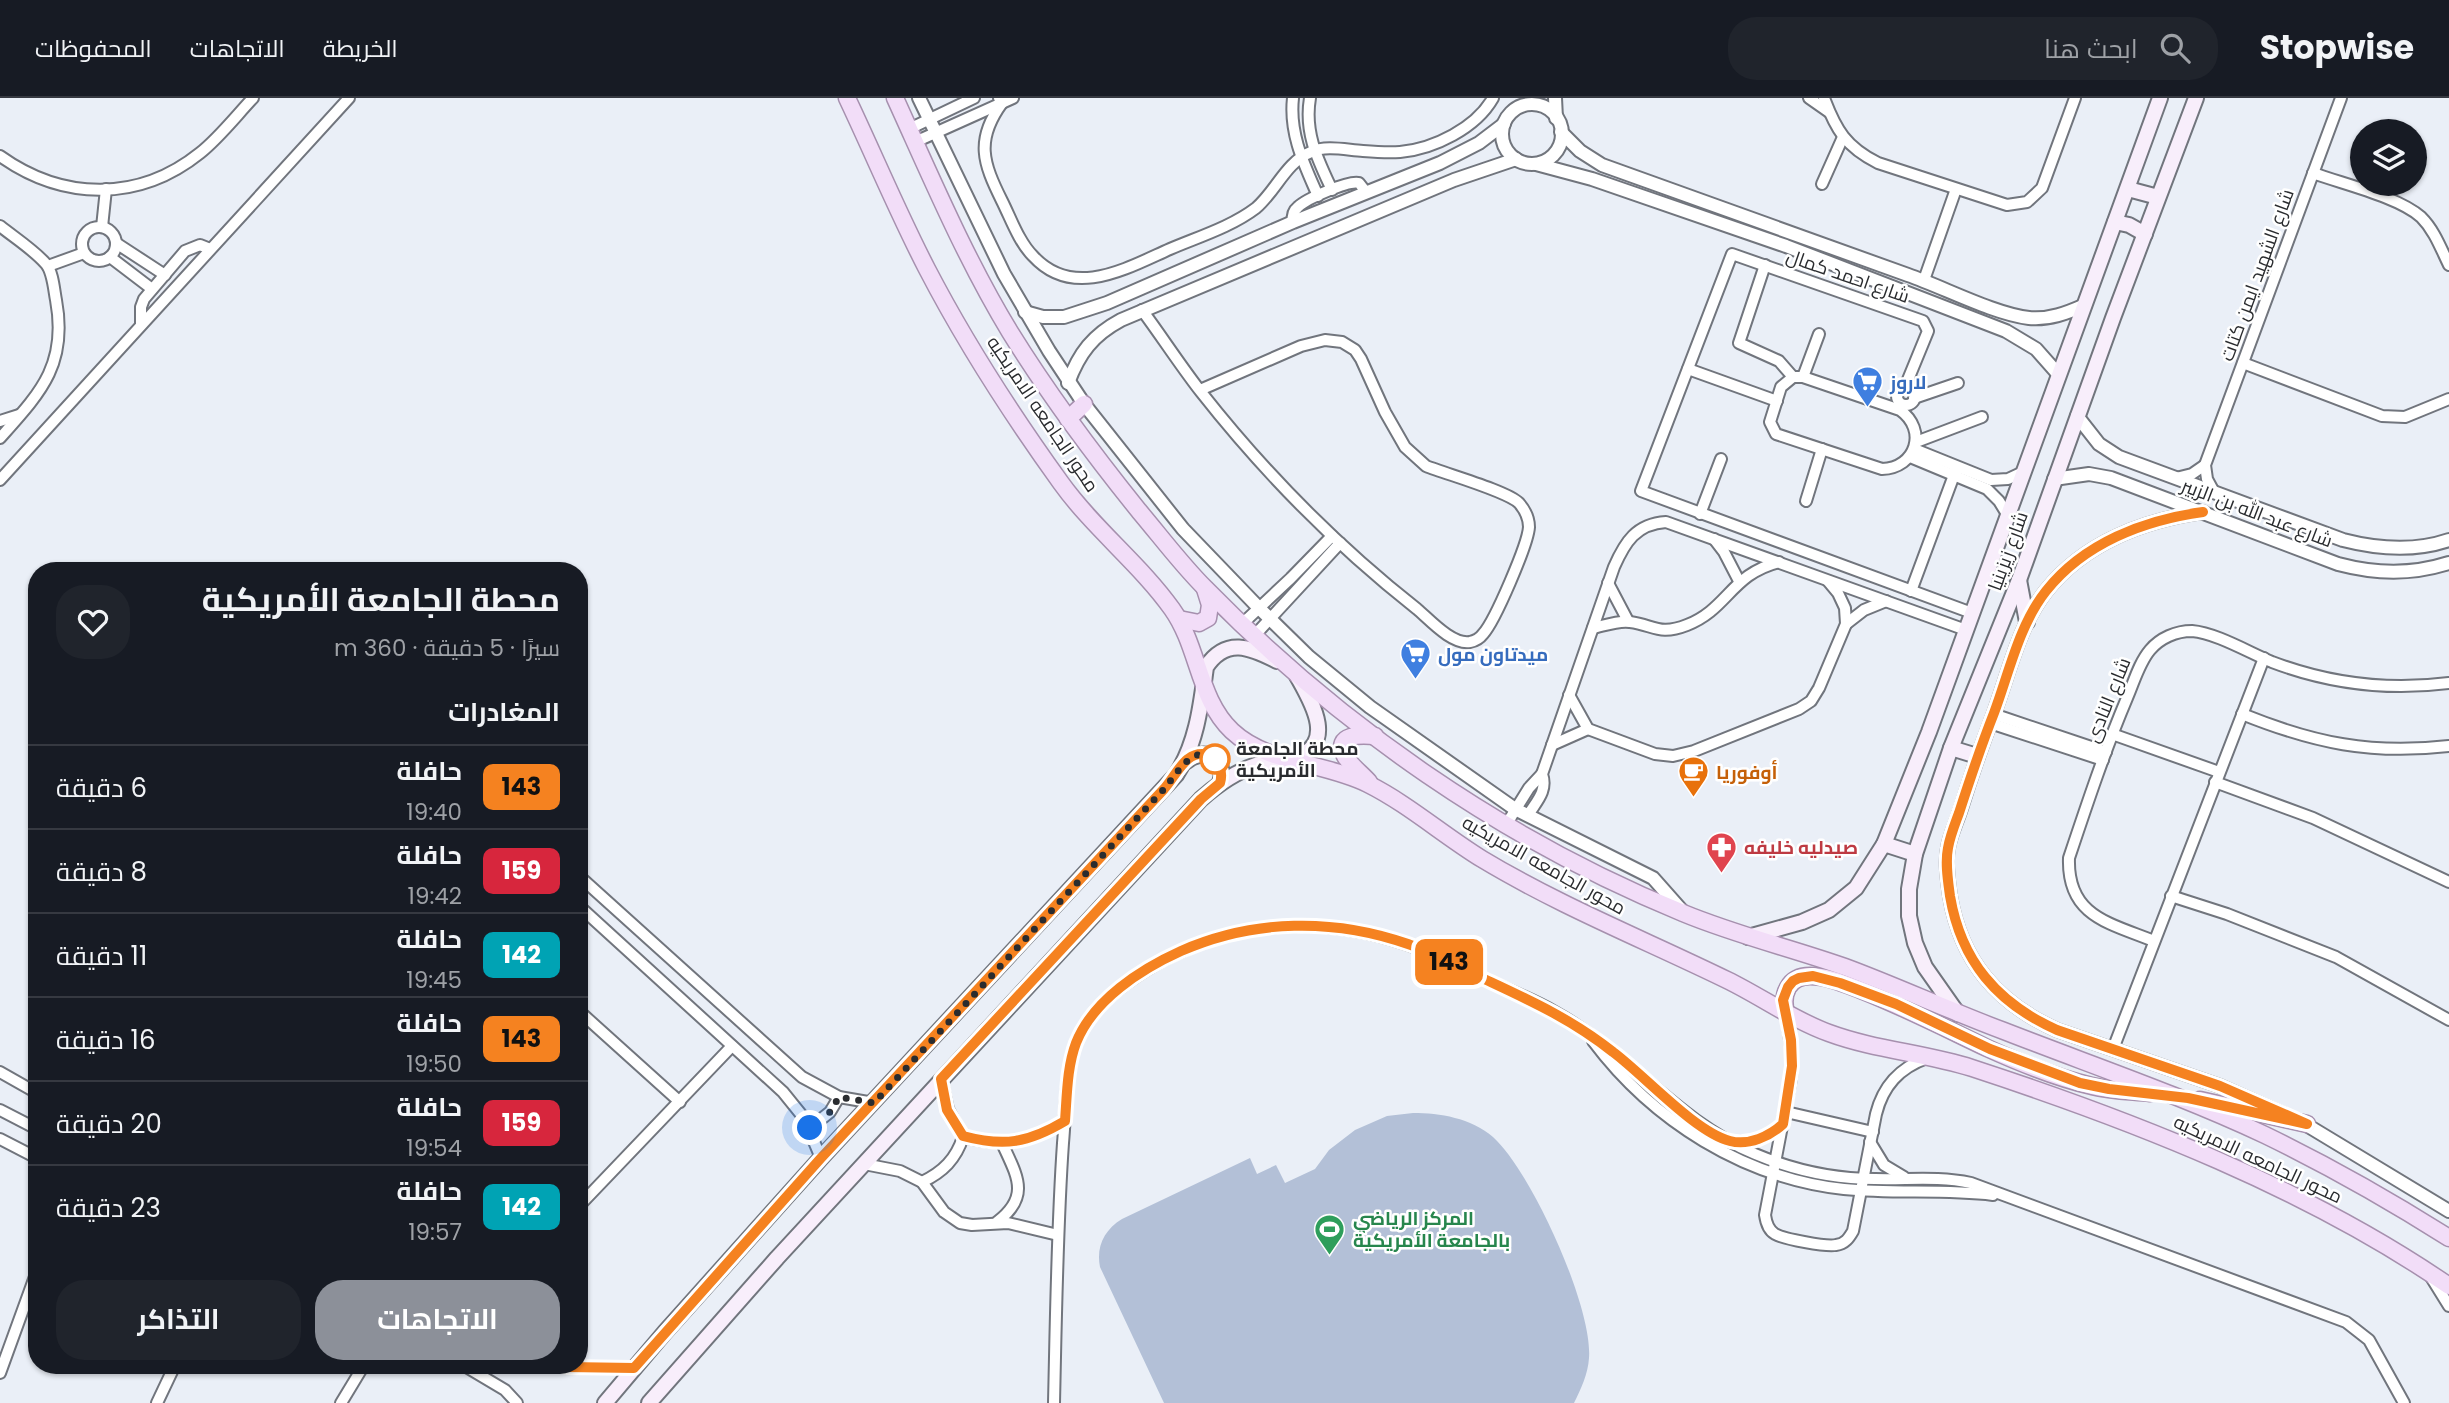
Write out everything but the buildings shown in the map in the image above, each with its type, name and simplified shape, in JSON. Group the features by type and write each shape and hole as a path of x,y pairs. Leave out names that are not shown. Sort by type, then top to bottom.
{"main road":[{"name":"محور الجامعه الامريكيه","path":"847,98 925,265 954,319 996,387 1073,499 1155,588 1179,620 1215,710 1234,733 1259,750 1333,769 1373,786 1441,833 1513,877 1587,916 1745,989 1809,1025 1859,1043 1933,1057 2056,1098 2211,1158 2309,1204 2449,1286"},
{"name":"محور الجامعه الامريكيه","path":"895,98 994,304 1068,419 1114,480 1205,587 1242,624 1291,669 1377,737 1440,783 1506,825 1593,873 1684,914 1747,938 1849,969 2170,1095 2261,1134 2359,1183 2449,1238"},
{"name":"شارع زيزينيا","path":"1747,938 1790,926 1829,910 1856,888 1884,844 1929,732 2160,98"},
{"name":"شارع زيزينيا","path":"1958,1014 1925,967 1915,943 1909,916 1909,889 1915,855 1951,748 2019,580 2196,98"},
{"path":"2128,190 2158,197"},
{"path":"2115,222 2129,225 2145,234"},
{"path":"1068,419 1084,404"},
{"path":"2019,580 2027,622"},
{"path":"1179,620 1199,624 1208,618 1210,605 1205,587"},
{"path":"649,1403 701,1342 941,1079 1201,799 1220,783 1260,764 1289,759 1306,752 1319,728 1315,710 1291,669 1252,649 1234,647 1211,660 1206,667 1198,722 1185,762"},
{"path":"1373,786 1346,757 1343,748 1346,739 1354,734 1377,737"},
{"path":"1951,748 1977,756"},
{"path":"605,1403 821,1158 1164,789 1185,762 1197,754 1210,755 1220,764 1220,783"},
{"path":"1884,844 1915,855"},
{"path":"1786,1013 1783,1000 1793,981 1806,976 1826,978 1896,1004 1990,1049 2080,1083 2109,1089 2170,1095 2307,1124"}],"street":[{"path":"0,156 18,169 48,183 85,190 127,189 164,176 201,152 253,98"},
{"path":"0,480 349,98"},
{"path":"919,98 994,255 1068,383 1183,529 1309,657 1370,707 1515,809 1653,878 1684,914"},
{"path":"912,135 929,119 974,98"},
{"path":"912,135 935,133 1001,101 1013,98"},
{"path":"1293,98 1294,132 1318,196"},
{"path":"1310,98 1308,117 1313,150 1332,190"},
{"path":"1001,101 993,114 984,140 983,154 992,182 1033,257 1053,270 1076,278 1100,278 1237,219 1264,200 1301,156 1313,150 1328,148 1403,152 1429,145 1468,126 1479,117 1493,98"},
{"path":"1522,98 1507,119 1503,144 1516,159 1592,179 1786,246 2006,331 2036,349 2059,375"},
{"path":"1555,98 1556,118 1561,132 1580,151 1602,165 1924,280 2013,315 2031,318 2059,315 2085,304"},
{"path":"1809,98 1829,112"},
{"path":"1824,98 1843,137 1863,156 2007,205 2027,202 2042,188 2075,98"},
{"name":"شارع الشهيد ايمن كتات","path":"2205,464 2341,98"},
{"path":"1025,312 1056,318 1074,315 1125,295 1293,222 1440,163 1479,143 1524,106 1538,106 1551,112 1556,118"},
{"path":"1536,164 1555,153 1561,132"},
{"path":"1822,184 1843,137"},
{"path":"1068,383 1078,359 1092,339 1108,327 1142,310 1454,180 1516,159"},
{"path":"2313,173 2406,206 2422,218 2434,234 2449,265"},
{"path":"1293,222 1298,206 1332,190 1354,182 1359,183 1366,192"},
{"path":"1924,280 1956,188"},
{"path":"102,227 106,189"},
{"path":"0,226 48,266 58,310 56,358 46,383 0,438"},
{"path":"102,227 114,236 116,243 115,251 103,261 96,261 83,253 81,245 87,231 102,227"},
{"path":"116,243 164,275"},
{"path":"141,324 142,302 185,251 200,245 210,250"},
{"path":"48,266 83,253"},
{"name":"شارع احمد كمال","path":"1688,369 1732,254 1925,323 1928,331 1905,387"},
{"path":"110,257 152,289"},
{"path":"1765,265 1739,343 1779,361 1798,377 1901,407 1910,404 1914,398 1958,383"},
{"path":"1142,310 1199,390 1258,459 1336,539 1390,588 1451,637 1472,642 1483,635 1494,618 1529,532 1529,523 1521,505 1516,500 1426,466 1413,456 1398,436 1355,350 1342,342 1325,340 1301,346 1199,390"},
{"path":"1819,334 1798,377 1784,383 1770,422 1776,434 1882,469 1898,467 1913,450 1982,417"},
{"path":"2243,363 2382,416 2405,417 2449,399"},
{"path":"1777,401 1688,369 1641,491 1972,613"},
{"path":"1913,450 1916,435 1911,420 1896,397 1899,390 1905,387 1911,389 1914,398"},
{"path":"0,421 22,414"},
{"name":"شارع عبد الله بن الزبير","path":"2077,416 2090,436 2119,457 2362,545 2402,549 2449,540"},
{"path":"1806,501 1822,449"},
{"path":"1913,450 1987,489 2007,514"},
{"path":"1700,514 1721,459"},
{"path":"2176,478 2192,474 2205,464 2207,479 2214,492"},
{"path":"2137,488 2145,467"},
{"path":"1911,591 1956,471"},
{"path":"1956,471 1991,480 2008,479 2023,472"},
{"name":"شارع عبد الله بن الزبير","path":"2054,479 2089,474 2111,478 2360,570 2404,573 2449,563"},
{"path":"2203,512 2158,520 2116,536 2096,548 2060,575 2045,592 2027,622 1977,756 1947,849 1948,883 1959,933 1973,962 1991,985 2035,1020 2220,1086 2307,1124 2449,1211"},
{"path":"1506,825 1529,788 1542,774 1608,583 1626,542 1643,526 1665,522 1966,630"},
{"path":"1242,624 1336,539"},
{"path":"1255,635 1336,539"},
{"path":"1713,539 1728,559 1739,582"},
{"path":"1592,628 1628,621 1664,630 1689,625 1710,613 1739,582 1758,569 1779,562"},
{"path":"1569,695 1588,729 1656,754 1673,756 1694,751 1787,714 1806,705 1815,695 1846,624 1845,608 1838,593 1826,580"},
{"path":"1608,583 1628,621"},
{"path":"1278,590 1288,599"},
{"path":"1846,624 1864,610 1886,601"},
{"name":"شارع النادى","path":"2154,941 2103,921 2090,913 2079,902 2072,888 2068,858 2112,734 2148,652 2166,636 2178,632 2202,633 2304,673 2357,685 2400,687 2449,683"},
{"path":"2113,1049 2264,658"},
{"path":"2242,714 2290,733 2340,745 2389,750 2449,746"},
{"path":"1992,719 2104,756"},
{"path":"1552,745 1588,729"},
{"path":"2112,734 2313,818 2449,882"},
{"path":"1528,815 1543,791 1545,780 1542,774"},
{"path":"588,887 802,1077 839,1097 874,1103"},
{"path":"2171,896 2271,930 2336,957 2449,1020"},
{"path":"588,907 602,897"},
{"path":"588,914 783,1092 810,1128 821,1158"},
{"path":"1054,1403 1058,1235 1065,1121 1071,1061 1076,1044 1084,1027 1107,999 1142,973 1178,952 1216,938 1256,929 1320,925 1343,927 1387,938 1450,962 1528,998 1586,1031 1691,1118 1774,1168"},
{"path":"692,1009 707,991"},
{"path":"1786,1013 1792,1052 1791,1079 1765,1210 1767,1224 1777,1235 1831,1245 1845,1242 1853,1231 1878,1104 1892,1079 1907,1067 1933,1057"},
{"path":"588,1019 680,1102"},
{"path":"1586,1031 1620,1074 1671,1119 1713,1147 1774,1168 1818,1174 1862,1185 2010,1197"},
{"path":"588,1197 732,1046"},
{"path":"0,1072 28,1088"},
{"path":"941,1079 947,1110 963,1136 982,1142 1014,1142 1038,1135 1065,1121"},
{"path":"810,1128 830,1112 839,1097"},
{"path":"0,1110 28,1124"},
{"path":"1785,1118 1871,1137"},
{"path":"1729,1141 1748,1142 1761,1138 1785,1118"},
{"path":"922,1182 946,1168 957,1153 963,1136"},
{"path":"1871,1137 1884,1165 1907,1178"},
{"path":"0,1139 28,1153"},
{"path":"997,1222 1011,1209 1018,1192 1017,1175 1002,1143"},
{"path":"864,1164 900,1171 922,1182 944,1212 960,1223 1016,1224 1058,1235"},
{"path":"1862,1185 1907,1178 1957,1180 1984,1186 2346,1322 2369,1340 2404,1403"},
{"path":"2428,1272 2449,1306"},
{"path":"0,1373 28,1296"},
{"path":"588,1367 634,1368"},
{"path":"157,1403 171,1374"},
{"path":"341,1403 359,1374"},
{"path":"478,1374 505,1390 517,1403"}],"shaded area":[{"name":"المركز الرياضي بالجامعة الأمريكية","path":"1413,1113 1455,1118 1475,1125 1493,1137 1525,1179 1557,1241 1581,1307 1588,1335 1587,1370 1574,1403 1164,1403 1100,1267 1100,1246 1110,1228 1122,1219 1250,1158 1257,1174 1276,1165 1285,1183 1315,1169 1329,1150 1355,1130 1387,1116"}],"bus line":[{"name":"143","path":"588,1367 634,1368 821,1158 1164,789 1185,762 1197,754 1210,755 1220,764 1220,783 1201,799 941,1079 947,1110 963,1136 987,1142 1014,1142 1038,1135 1065,1121 1071,1061 1076,1044 1094,1012 1107,999 1142,973 1196,944 1256,929 1296,925 1343,927 1409,945 1543,1006 1600,1041 1674,1105 1729,1141 1748,1142 1761,1138 1783,1124 1791,1079 1792,1052 1783,1000 1793,981 1806,976 1826,978 1896,1004 1990,1049 2080,1083 2188,1098 2307,1124 2220,1086 2035,1020 1991,985 1973,962 1959,933 1952,908 1947,849 1977,756 2027,622 2045,592 2060,575 2116,536 2158,520 2203,512"}],"place":[{"name":"لاروز","path":"1867,409"},
{"name":"ميدتاون مول","path":"1415,681"},
{"name":"محطة الجامعة الأمريكية","path":"1215,759"},
{"name":"أوفوريا","path":"1693,799"},
{"name":"صيدليه خليفه","path":"1721,874"},
{"name":"المركز الرياضي بالجامعة الأمريكية","path":"1330,1256"}],"route":[{"path":"810,1128 830,1112 839,1097 874,1103 1164,789 1185,762 1197,754 1210,755 1215,759"}]}
